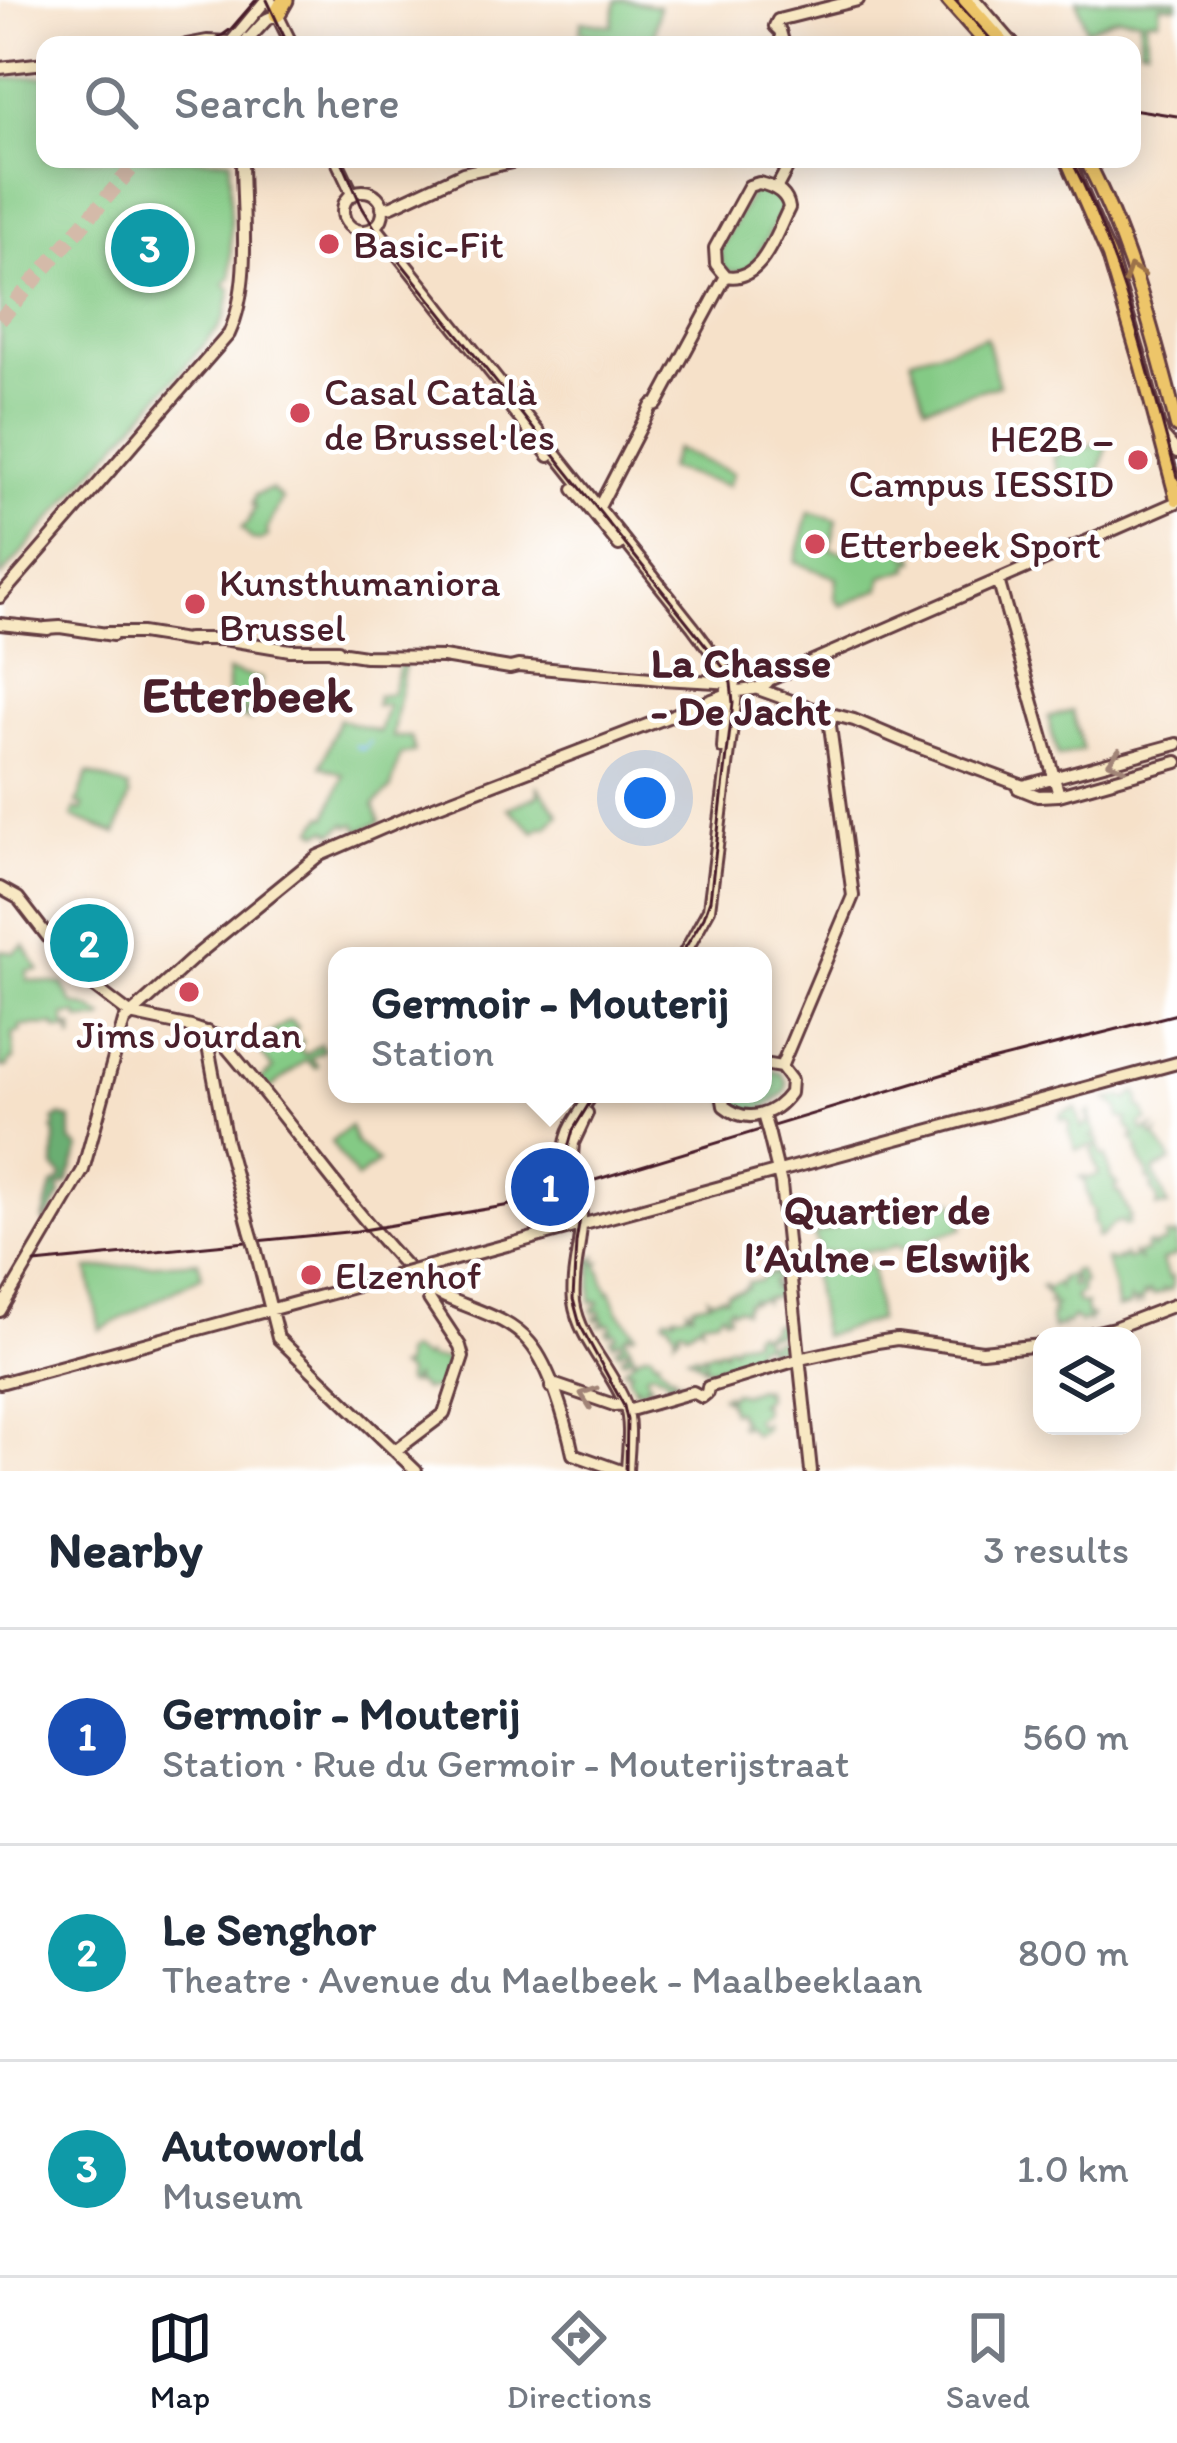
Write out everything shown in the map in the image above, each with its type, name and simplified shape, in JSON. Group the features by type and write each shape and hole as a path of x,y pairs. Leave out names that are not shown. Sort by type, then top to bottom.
{"main road":[{"path":"948,0 980,36"},
{"path":"965,0 997,36"},
{"path":"1070,168 1109,256 1177,501"},
{"path":"1090,168 1138,284 1177,426"}],"street":[{"path":"788,36 787,24 858,0"},
{"path":"975,0 1006,36"},
{"path":"241,36 274,6 286,36"},
{"path":"0,68 36,64"},
{"path":"0,598 226,340 237,316 242,286 242,168"},
{"path":"344,168 355,194"},
{"path":"382,208 486,168"},
{"path":"774,188 784,168"},
{"path":"758,183 774,188 789,208 757,268 745,277 726,277 714,258 720,238 749,186 758,183"},
{"path":"355,194 374,196 382,208 382,217 372,228 356,230 345,220 344,205 355,194"},
{"path":"372,228 693,627 730,688 708,903 684,947"},
{"path":"597,512 726,277"},
{"path":"1157,421 1177,452"},
{"path":"0,1311 83,1170 124,1022 313,860 730,688 763,684 1177,501"},
{"path":"998,580 1059,795"},
{"path":"0,624 205,644 272,643 314,650 509,662 730,688"},
{"path":"763,684 1038,796 1059,795 1177,762"},
{"path":"781,1067 853,896 831,714"},
{"path":"999,779 1029,786 1177,744"},
{"path":"0,888 15,895 74,972 130,1014 208,1032 225,1045 418,1280 519,1331 538,1353 573,1454 624,1471 626,1407 576,1312 574,1292 582,1225 564,1156 566,1138 590,1103"},
{"path":"208,1032 223,1127 278,1338 416,1471"},
{"path":"0,1383 1177,1063"},
{"path":"723,1103 730,1112 748,1116 764,1116 779,1106 790,1094 790,1080 781,1067 772,1066"},
{"path":"570,1174 577,1133 592,1103"},
{"path":"764,1116 778,1172 812,1471"},
{"path":"395,1451 444,1414 462,1354 428,1295 430,1288"},
{"path":"1114,1327 1177,1304"},
{"path":"551,1387 626,1407 693,1392 702,1397 708,1387 800,1360 897,1340 982,1351 1033,1346"}],"green space":[{"path":"1077,0 1177,0 1177,6 1160,5 1159,19 1146,19 1147,47 1141,47 1140,19 1117,17 1086,30"},
{"path":"616,1 659,6 654,36 580,32 582,21 612,26"},
{"path":"36,77 36,168 230,168 231,277 224,284 231,290 218,329 0,578 0,79"},
{"path":"756,188 780,199 784,207 753,263 747,270 730,272 723,266 720,250"},
{"path":"986,337 999,385 925,406 911,358"},
{"path":"1105,441 1095,477 1067,497 1053,456"},
{"path":"675,449 733,473 728,486 668,469"},
{"path":"271,489 282,499 268,536 252,540 241,528 255,507 255,495"},
{"path":"809,512 837,520 830,549 846,553 851,533 882,540 889,536 888,542 905,548 907,557 915,556 916,561 908,563 909,569 882,577 880,589 841,606 835,598 837,578 795,562"},
{"path":"400,663 405,664 392,737 411,737 415,752 400,755 391,788 374,805 380,822 359,831 356,824 346,823 334,833 328,829 319,833 314,829 327,817 344,775 321,766 339,719 379,732 388,705 376,705 377,696 391,694"},
{"path":"228,671 262,679 253,713 237,710 250,720 225,713"},
{"path":"1072,711 1083,750 1058,757 1048,717"},
{"path":"88,773 129,788 116,834 72,817 75,809 82,811 83,805 77,803"},
{"path":"538,787 559,814 535,832 508,808 538,796"},
{"path":"24,945 39,970 27,971 27,980 63,984 73,1004 104,1017 64,1016 66,1027 73,1027 73,1038 70,1030 55,1025 20,1026 20,1032 13,1033 14,1060 0,1067 0,950 13,953"},
{"path":"289,1020 298,1027 294,1031 305,1055 320,1044 324,1050 311,1058 318,1066 306,1060 267,1091 259,1081 273,1069 254,1045"},
{"path":"772,1071 781,1073 786,1091 773,1103 744,1110 728,1103 772,1103"},
{"path":"1136,1092 1148,1120 1140,1125 1143,1131 1153,1127 1150,1132 1158,1133 1172,1161 1154,1171 1168,1206 1157,1207 1136,1138 1132,1138 1127,1119 1120,1118 1118,1108 1107,1100 1127,1100"},
{"path":"1076,1108 1082,1129 1091,1112 1097,1134 1091,1137 1098,1139 1111,1178 1118,1185 1116,1192 1131,1217 1127,1219 1130,1224 1115,1223 1099,1238 1092,1223 1095,1213 1080,1177 1099,1175 1092,1150 1096,1148 1076,1150 1070,1123 1060,1116"},
{"path":"60,1116 71,1119 71,1141 80,1148 45,1223 52,1186 62,1175 54,1168 52,1129"},
{"path":"350,1126 356,1143 378,1162 357,1179 331,1142"},
{"path":"955,1201 963,1228 900,1249 898,1245 885,1250 820,1253 814,1235 883,1212"},
{"path":"1177,1235 1177,1255 1162,1261 1168,1278 1172,1277 1172,1289 1144,1294 1142,1304 1138,1300 1136,1306 1130,1299 1129,1306 1117,1309 1106,1260 1120,1260 1124,1255 1127,1260 1133,1253 1139,1259 1146,1245 1153,1249"},
{"path":"597,1256 595,1263 600,1262 618,1311 636,1333 625,1337 636,1358 652,1353 680,1384 672,1381 668,1385 666,1377 652,1371 646,1374 651,1386 635,1390 628,1375 632,1370 624,1369 634,1360 631,1356 623,1360 629,1351 618,1352 621,1340 613,1343 617,1335 607,1331 610,1323 600,1325 603,1318 595,1317 600,1311 592,1309 599,1304 591,1302 589,1260"},
{"path":"198,1261 202,1276 100,1330 88,1269"},
{"path":"872,1266 878,1320 822,1336 812,1272"},
{"path":"1078,1270 1084,1282 1081,1294 1075,1296 1078,1303 1086,1304 1086,1315 1092,1316 1088,1322 1073,1317 1062,1327 1053,1327 1051,1308 1056,1305 1046,1304 1051,1300 1041,1286 1046,1290 1055,1284 1058,1287 1060,1278 1070,1275 1072,1287 1076,1286 1072,1271"},
{"path":"781,1271 772,1282 778,1296 764,1302 751,1298 744,1311 730,1307 729,1316 722,1312 701,1320 702,1326 698,1323 687,1332 679,1328 675,1338 664,1320 687,1310 690,1314 688,1308 692,1311 692,1305 709,1302 708,1297 726,1298 727,1293 747,1288 748,1282"},
{"path":"786,1324 781,1333 762,1336 765,1343 755,1346 756,1360 752,1357 748,1362 746,1357 743,1363 717,1367 716,1374 715,1368 704,1368 706,1362 703,1365 688,1356 724,1352 736,1342 753,1339 756,1331 760,1334 771,1325"},
{"path":"785,1341 781,1351 774,1347 763,1354 765,1343"},
{"path":"409,1350 453,1365 445,1366 440,1384 443,1395 423,1390 414,1384 414,1376 406,1383 406,1373 398,1368"},
{"path":"763,1387 766,1398 756,1404 762,1403 763,1413 754,1419 759,1427 764,1423 765,1429 754,1435 745,1425 741,1427 736,1411 731,1412 721,1396 758,1388 763,1392"}],"waterway":[{"path":"356,746 363,749 370,742"}],"tunnel":[{"path":"0,320 132,168"}],"tram line":[{"path":"221,36 256,0"},
{"path":"267,0 284,36"},
{"path":"955,0 988,36"},
{"path":"345,168 379,235 731,683 733,703 710,900 686,947"},
{"path":"1075,168 1119,275 1177,477"},
{"path":"590,1103 573,1130 566,1155 580,1218 573,1299 580,1325 624,1406 626,1471"}],"railway":[{"path":"1141,110 1177,116"},
{"path":"35,1263 357,1231 516,1204 964,1068 1177,1014"}],"place":[{"name":"Basic-Fit","path":"329,244"},
{"name":"Autoworld","path":"150,248"},
{"name":"Casal Català de Brussel·les","path":"300,413"},
{"name":"HE2B – Campus IESSID","path":"1138,460"},
{"name":"Etterbeek Sport","path":"815,544"},
{"name":"Kunsthumaniora Brussel","path":"195,604"},
{"name":"Le Senghor","path":"89,943"},
{"name":"Jims Jourdan","path":"189,992"},
{"name":"Germoir - Mouterij","path":"550,1187"},
{"name":"Elzenhof","path":"311,1275"}],"district":[{"name":"La Chasse - De Jacht","path":"741,686"},
{"name":"Etterbeek","path":"247,694"},
{"name":"Quartier de l’Aulne - Elswijk","path":"887,1233"}]}
